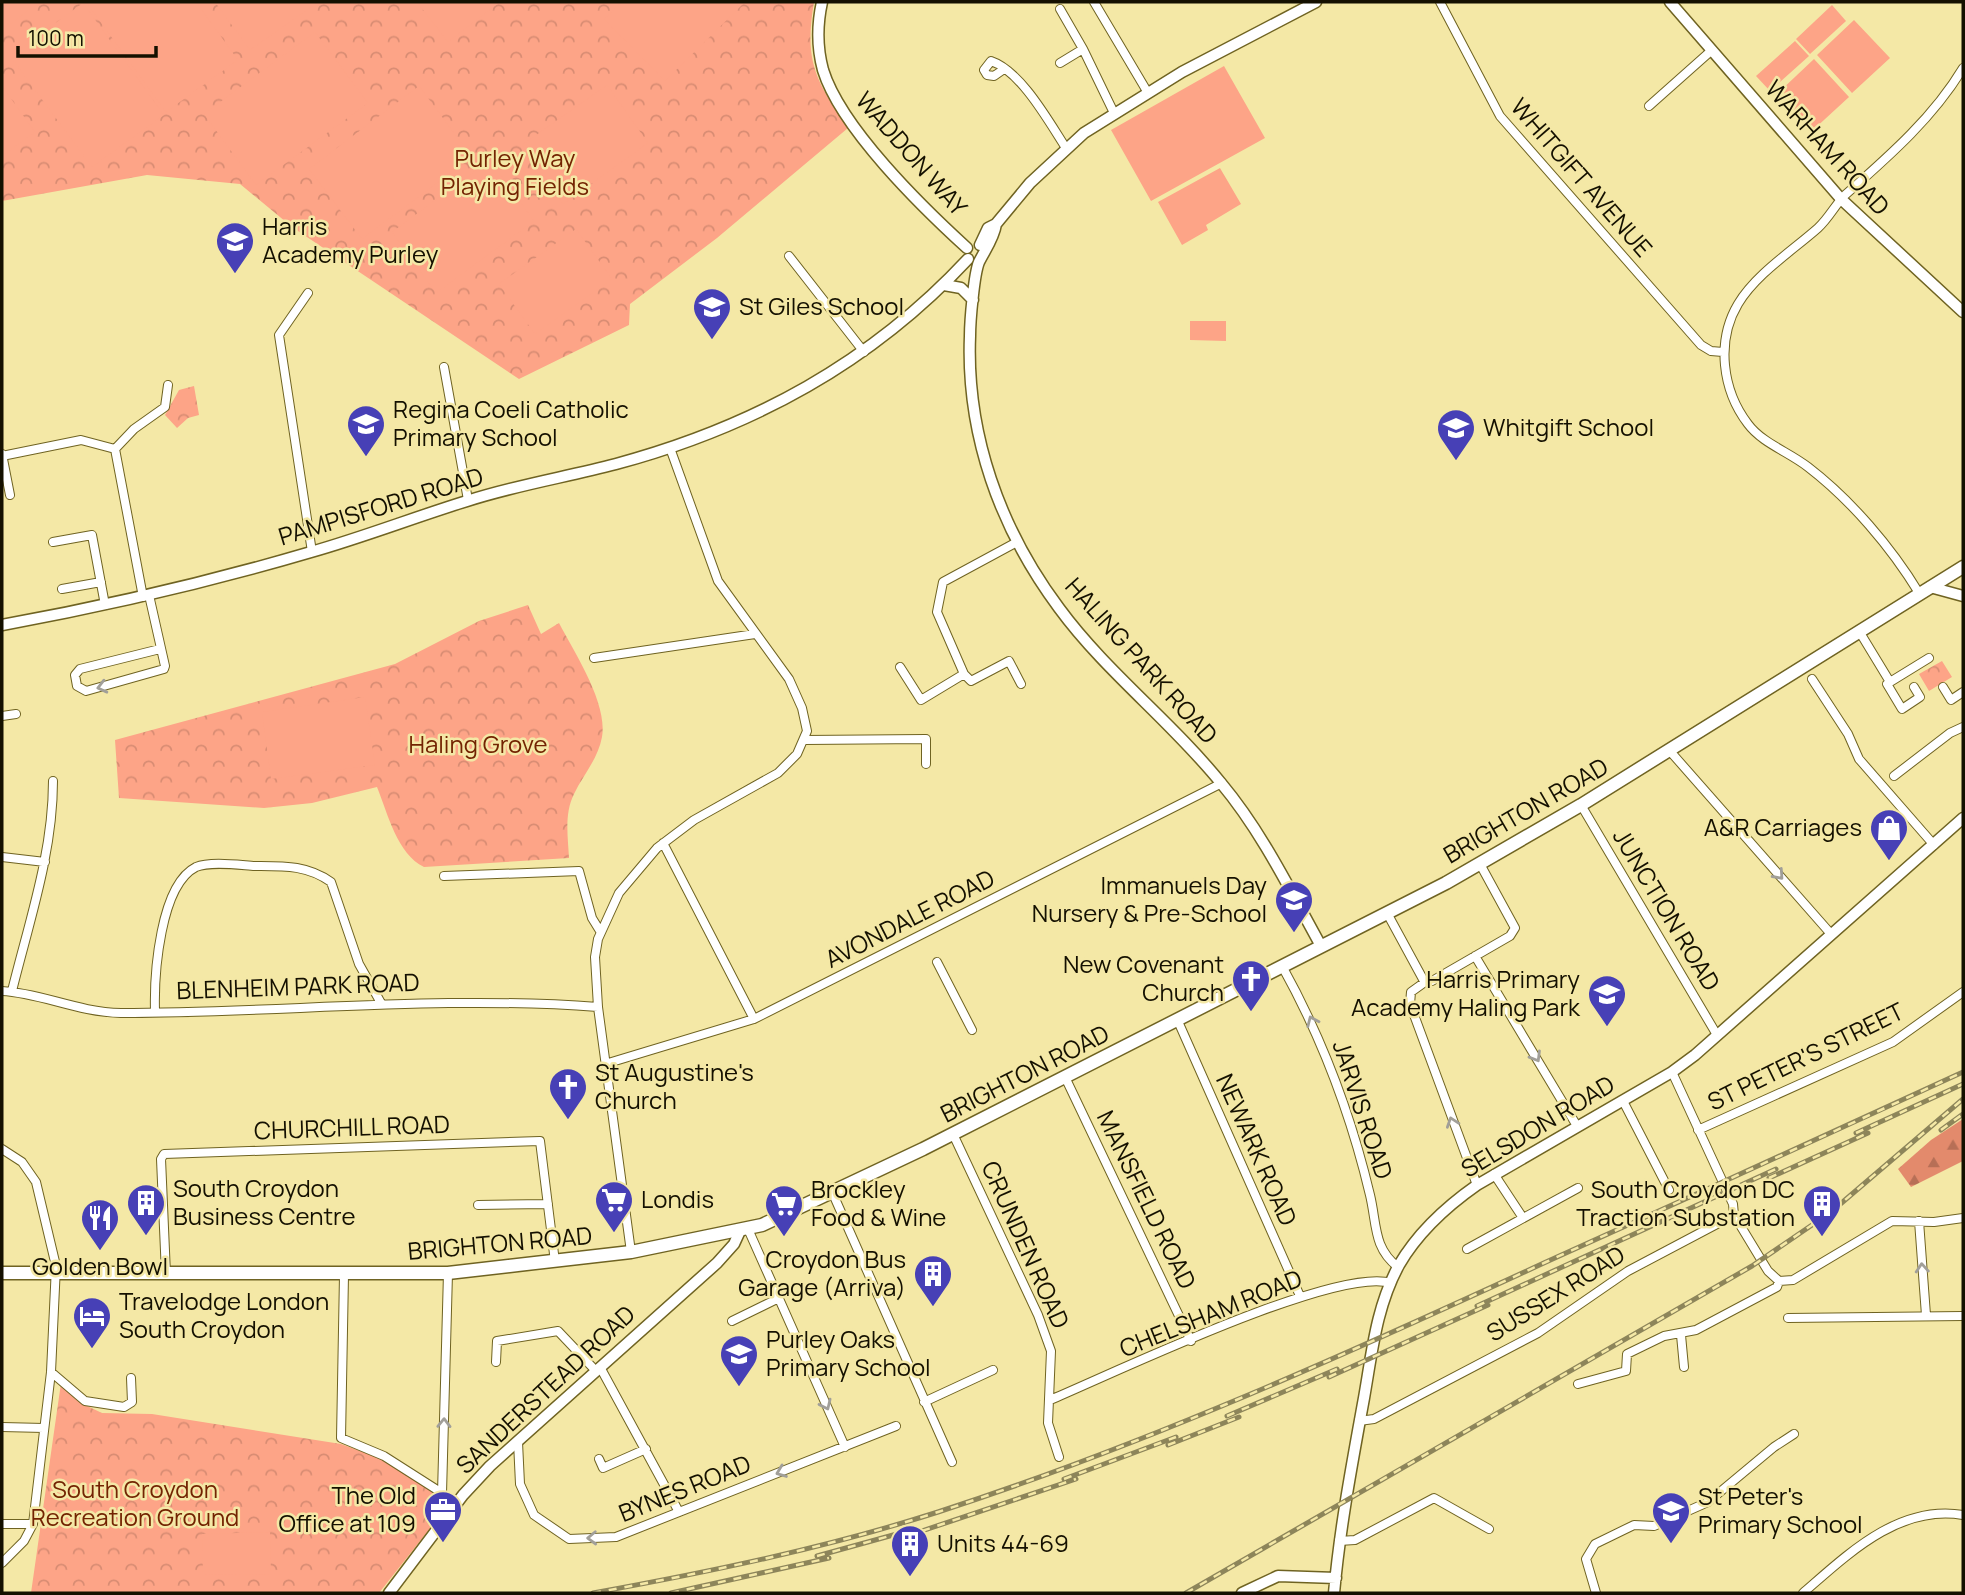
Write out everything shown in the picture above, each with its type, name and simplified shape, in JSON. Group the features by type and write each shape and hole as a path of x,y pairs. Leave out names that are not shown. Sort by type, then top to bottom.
{"main road":[{"name":"BRIGHTON ROAD","path":"2,1273 448,1273 631,1252 744,1230 833,1194 1480,864 1581,805 1925,590 1963,569"}],"street":[{"name":"WADDON WAY","path":"822,2 819,52 835,97 895,174 976,253"},
{"path":"1094,2 1148,93"},
{"name":"HALING PARK ROAD","path":"1316,2 1114,113 1066,148 1030,183 996,224 988,228 976,253 969,366 974,415 990,481 1017,542 1059,608 1222,783 1245,814 1321,946"},
{"name":"WHITGIFT AVENUE","path":"1440,2 1500,116 1701,345 1710,351 1723,352"},
{"name":"WARHAM ROAD","path":"1670,2 1841,199 1963,312"},
{"path":"1060,9 1114,113"},
{"path":"1060,64 1083,49"},
{"path":"1649,106 1712,50"},
{"path":"1963,68 1920,124 1865,181 1841,199 1821,225 1748,291 1732,317 1723,352 1729,380 1743,417 1751,428 1807,466 1837,492 1925,590 1963,596"},
{"path":"1004,69 1032,97 1066,148"},
{"name":"PAMPISFORD ROAD","path":"2,625 146,596 312,552 468,500 670,448 726,428 785,401 864,352 944,285 976,253"},
{"path":"789,256 864,352"},
{"path":"944,285 961,288 973,300"},
{"path":"308,293 279,335 312,552"},
{"path":"444,367 468,500"},
{"path":"115,449 134,429 165,407 168,385"},
{"path":"10,495 2,455 81,440 115,449"},
{"path":"631,1252 598,1007 595,951 600,931 625,885 663,843 694,820 778,773 792,760 804,740 806,725 799,698 784,671 729,599 715,573 670,448"},
{"path":"115,449 146,596 165,666 159,673 86,691 79,690 75,681 75,673 81,668 160,649"},
{"path":"53,542 92,536 105,605"},
{"path":"1017,542 943,582 937,612 964,674 971,681 1009,661 1021,684"},
{"path":"62,589 101,582"},
{"path":"1859,631 1890,682"},
{"path":"594,657 755,634"},
{"path":"1914,687 1920,697 1902,709 1887,684 1929,658"},
{"path":"900,667 920,700 964,674"},
{"path":"1812,679 1848,734 1858,759 1934,845"},
{"path":"1943,687 1951,700 1963,692"},
{"path":"2,716 16,714"},
{"path":"1894,776 1950,733 1963,727"},
{"path":"804,740 926,740 926,764"},
{"path":"1669,750 1832,934"},
{"path":"12,991 45,862 54,781"},
{"name":"AVONDALE ROAD","path":"605,1064 754,1019 1222,783"},
{"name":"JUNCTION ROAD","path":"1581,805 1717,1035"},
{"name":"SELSDON ROAD","path":"1334,1593 1339,1541 1374,1334 1398,1267 1434,1221 1476,1185 1672,1072 1963,818"},
{"path":"663,843 754,1019"},
{"path":"2,857 45,862"},
{"path":"1476,1185 1410,1004 1411,992 1510,936 1515,928 1480,864"},
{"path":"155,1011 157,965 168,909 181,877 199,866 304,867 331,882 359,964 381,1003"},
{"path":"444,876 579,871 590,911 600,931"},
{"path":"1387,913 1426,982"},
{"path":"1475,956 1577,1126"},
{"path":"937,961 972,1030"},
{"name":"JARVIS ROAD","path":"1282,966 1309,1015 1339,1087 1370,1194 1381,1250 1398,1267"},
{"name":"BLENHEIM PARK ROAD","path":"2,991 12,991 75,1009 120,1013 381,1003 525,1001 598,1007"},
{"name":"ST PETER'S STREET","path":"1698,1130 1893,1042 1963,992"},
{"name":"NEWARK ROAD","path":"1177,1019 1300,1296"},
{"path":"1672,1072 1733,1204 1734,1215 1768,1271 1780,1281 1794,1280 1884,1225 1963,1218"},
{"name":"MANSFIELD ROAD","path":"1065,1077 1192,1341"},
{"path":"1623,1101 1669,1190"},
{"name":"CRUNDEN ROAD","path":"953,1134 1038,1315 1051,1352 1048,1423 1059,1457"},
{"name":"CHURCHILL ROAD","path":"166,1274 161,1159 164,1154 540,1141 555,1262"},
{"path":"2,1149 22,1162 36,1182 54,1252 56,1274 51,1372 33,1524 24,1541 2,1563"},
{"path":"1494,1174 1523,1218"},
{"path":"1467,1249 1578,1188"},
{"path":"833,1194 952,1462"},
{"path":"478,1205 548,1204"},
{"name":"SUSSEX ROAD","path":"1359,1422 1374,1419 1538,1333 1628,1271 1734,1215"},
{"path":"1915,1221 1926,1315"},
{"path":"744,1230 845,1447"},
{"name":"SANDERSTEAD ROAD","path":"389,1593 448,1515 490,1466 717,1263 744,1230"},
{"path":"717,1263 720,1255 718,1235"},
{"path":"448,1273 442,1493 448,1515"},
{"path":"344,1275 341,1438 384,1456 442,1493"},
{"name":"CHELSHAM ROAD","path":"1050,1401 1300,1296 1374,1279 1391,1283"},
{"path":"1578,1384 1626,1371 1627,1354 1664,1336 1681,1335 1758,1298 1777,1287 1780,1281"},
{"path":"732,1321 777,1298"},
{"path":"1788,1318 1963,1316"},
{"path":"496,1362 497,1341 558,1331 598,1369 646,1449 679,1512"},
{"path":"1681,1335 1684,1367"},
{"path":"924,1402 993,1370"},
{"path":"51,1372 85,1401 124,1406 132,1402 131,1378"},
{"name":"BYNES ROAD","path":"517,1442 520,1484 534,1516 569,1539 616,1537 896,1426"},
{"path":"2,1427 44,1428"},
{"path":"1596,1593 1586,1559 1595,1544 1634,1525 1654,1526 1708,1502 1774,1447 1794,1434"},
{"path":"599,1459 603,1468 646,1449"},
{"path":"1339,1541 1355,1540 1424,1501 1434,1499 1489,1529"},
{"path":"1803,1593 1858,1549 1899,1522 1929,1513 1963,1515"},
{"path":"2,1524 33,1524"},
{"path":"1242,1593 1278,1576 1336,1578"}],"green space":[{"name":"Purley Way Playing Fields","path":"2,2 814,2 810,40 815,69 827,96 848,128 717,238 630,304 629,325 519,379 292,227 240,184 147,175 2,201"},
{"path":"2,2 40,2 2,30"},
{"path":"86,2 196,2 238,60 166,112"},
{"path":"215,2 318,2 250,50"},
{"path":"417,2 500,2 448,42"},
{"path":"622,2 745,2 665,81 604,19"},
{"path":"83,3 164,115 92,167 10,56"},
{"path":"1832,5 1846,21 1810,54 1796,39"},
{"path":"1854,20 1890,58 1852,93 1817,55"},
{"path":"315,32 368,103 256,185 204,114"},
{"path":"1795,41 1809,56 1770,91 1756,76"},
{"path":"1814,59 1849,97 1812,131 1777,94"},
{"path":"1224,66 1265,138 1151,201 1111,130"},
{"path":"607,85 648,143 563,204 522,145"},
{"path":"2,86 35,132 2,156"},
{"path":"419,86 472,157 362,239 309,169"},
{"path":"490,160 534,221 436,293 392,232"},
{"path":"1220,168 1241,204 1206,225 1208,230 1182,245 1158,202"},
{"path":"576,229 612,279 535,334 499,284"},
{"path":"1190,321 1226,321 1226,341 1190,340"},
{"path":"194,386 199,415 188,418 177,428 165,415 179,390"},
{"name":"Haling Grove","path":"528,605 541,634 559,623 588,678 600,709 602,737 597,753 574,794 569,809 569,858 424,867 407,853 400,843 377,787 312,803 264,808 119,798 115,740 395,664 479,621"},
{"path":"1942,661 1952,677 1929,691 1919,674"},
{"path":"365,697 375,765 271,779 262,712"},
{"path":"1963,1119 1963,1161 1911,1187 1898,1169 1931,1140"},
{"name":"South Croydon Recreation Ground","path":"61,1383 85,1405 102,1413 152,1414 341,1444 382,1459 439,1495 443,1512 379,1593 31,1593"},
{"path":"270,1532 271,1574 203,1575 202,1534"}],"railway":[{"path":"593,1593 724,1568 853,1537 938,1512 1093,1457 1321,1364 1963,1072"},
{"path":"1856,1133 1963,1084"},
{"path":"1186,1593 1752,1266 1831,1212 1963,1099"},
{"path":"1941,1130 1963,1114"},
{"path":"1769,1178 1868,1133"},
{"path":"1477,1306 1776,1169"},
{"path":"1329,1377 1488,1305"},
{"path":"1227,1416 1337,1369"},
{"path":"1168,1445 1239,1417"},
{"path":"1064,1479 1176,1437"},
{"path":"907,1536 1076,1479"},
{"path":"817,1556 915,1529"},
{"path":"671,1593 829,1558"}],"place":[{"name":"Harris Academy Purley","path":"235,275"},
{"name":"St Giles School","path":"712,341"},
{"name":"Regina Coeli Catholic Primary School","path":"366,458"},
{"name":"Whitgift School","path":"1456,462"},
{"name":"A&R Carriages","path":"1889,862"},
{"name":"Immanuels Day Nursery & Pre-School","path":"1294,934"},
{"name":"New Covenant Church","path":"1251,1013"},
{"name":"Harris Primary Academy Haling Park","path":"1607,1028"},
{"name":"St Augustine's Church","path":"568,1121"},
{"name":"Londis","path":"614,1234"},
{"name":"South Croydon Business Centre","path":"146,1237"},
{"name":"Brockley Food & Wine","path":"784,1238"},
{"name":"South Croydon DC Traction Substation","path":"1822,1238"},
{"name":"Golden Bowl","path":"100,1252"},
{"name":"Croydon Bus Garage (Arriva)","path":"933,1308"},
{"name":"Travelodge London South Croydon","path":"92,1350"},
{"name":"Purley Oaks Primary School","path":"739,1388"},
{"name":"The Old Office at 109","path":"443,1544"},
{"name":"St Peter's Primary School","path":"1671,1545"},
{"name":"Units 44-69","path":"910,1578"}]}
